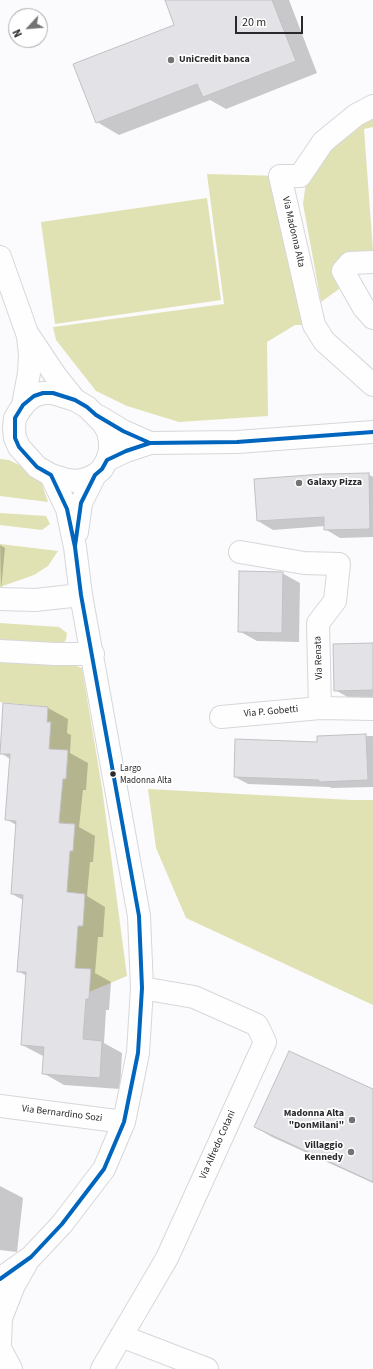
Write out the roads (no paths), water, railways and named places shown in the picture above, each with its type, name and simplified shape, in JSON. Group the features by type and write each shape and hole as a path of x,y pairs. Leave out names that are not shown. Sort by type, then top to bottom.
{"street":[{"name":"Via Madonna Alta","path":"373,106 356,115 323,142 300,176 280,176 314,325 324,341 373,385"},
{"path":"0,257 27,333 30,355 29,374 22,407 16,418 14,428 15,438 19,447 37,467 51,475 67,480 77,481 86,479 126,451 150,443 237,442 373,432"},
{"path":"373,262 350,263 343,271 364,308 373,318"},
{"path":"27,333 55,375 75,400"},
{"path":"0,422 22,407 34,396 43,393 53,393 75,400 122,431 150,443"},
{"path":"75,547 81,503 110,451 108,432 96,415"},
{"path":"0,442 25,454"},
{"path":"0,1343 1,1318 14,1285 31,1257 62,1224 104,1169 124,1122 138,1053 142,988 138,916 75,547 67,509 51,475"},
{"name":"Via Renata","path":"240,552 304,563 339,564 334,601 318,623 320,708"},
{"path":"0,599 35,600 82,595"},
{"path":"0,651 93,654"},
{"path":"320,708 373,709"},
{"name":"Via P. Gobetti","path":"221,717 320,708"},
{"name":"Via Alfredo Cotani","path":"102,1369 167,1258 265,1042 257,1025 194,997 142,988"},
{"name":"Via Bernardino Sozi","path":"0,1106 124,1122"},
{"path":"0,1278 31,1257"},
{"path":"121,1336 207,1369"},
{"path":"0,1348 11,1369"}],"place":[{"name":"UniCredit banca","path":"171,60"},
{"name":"Galaxy Pizza","path":"299,483"},
{"name":"Largo Madonna Alta","path":"113,774"},
{"name":"Madonna Alta \"DonMilani\"","path":"352,1120"},
{"name":"Villaggio Kennedy","path":"351,1152"}]}
